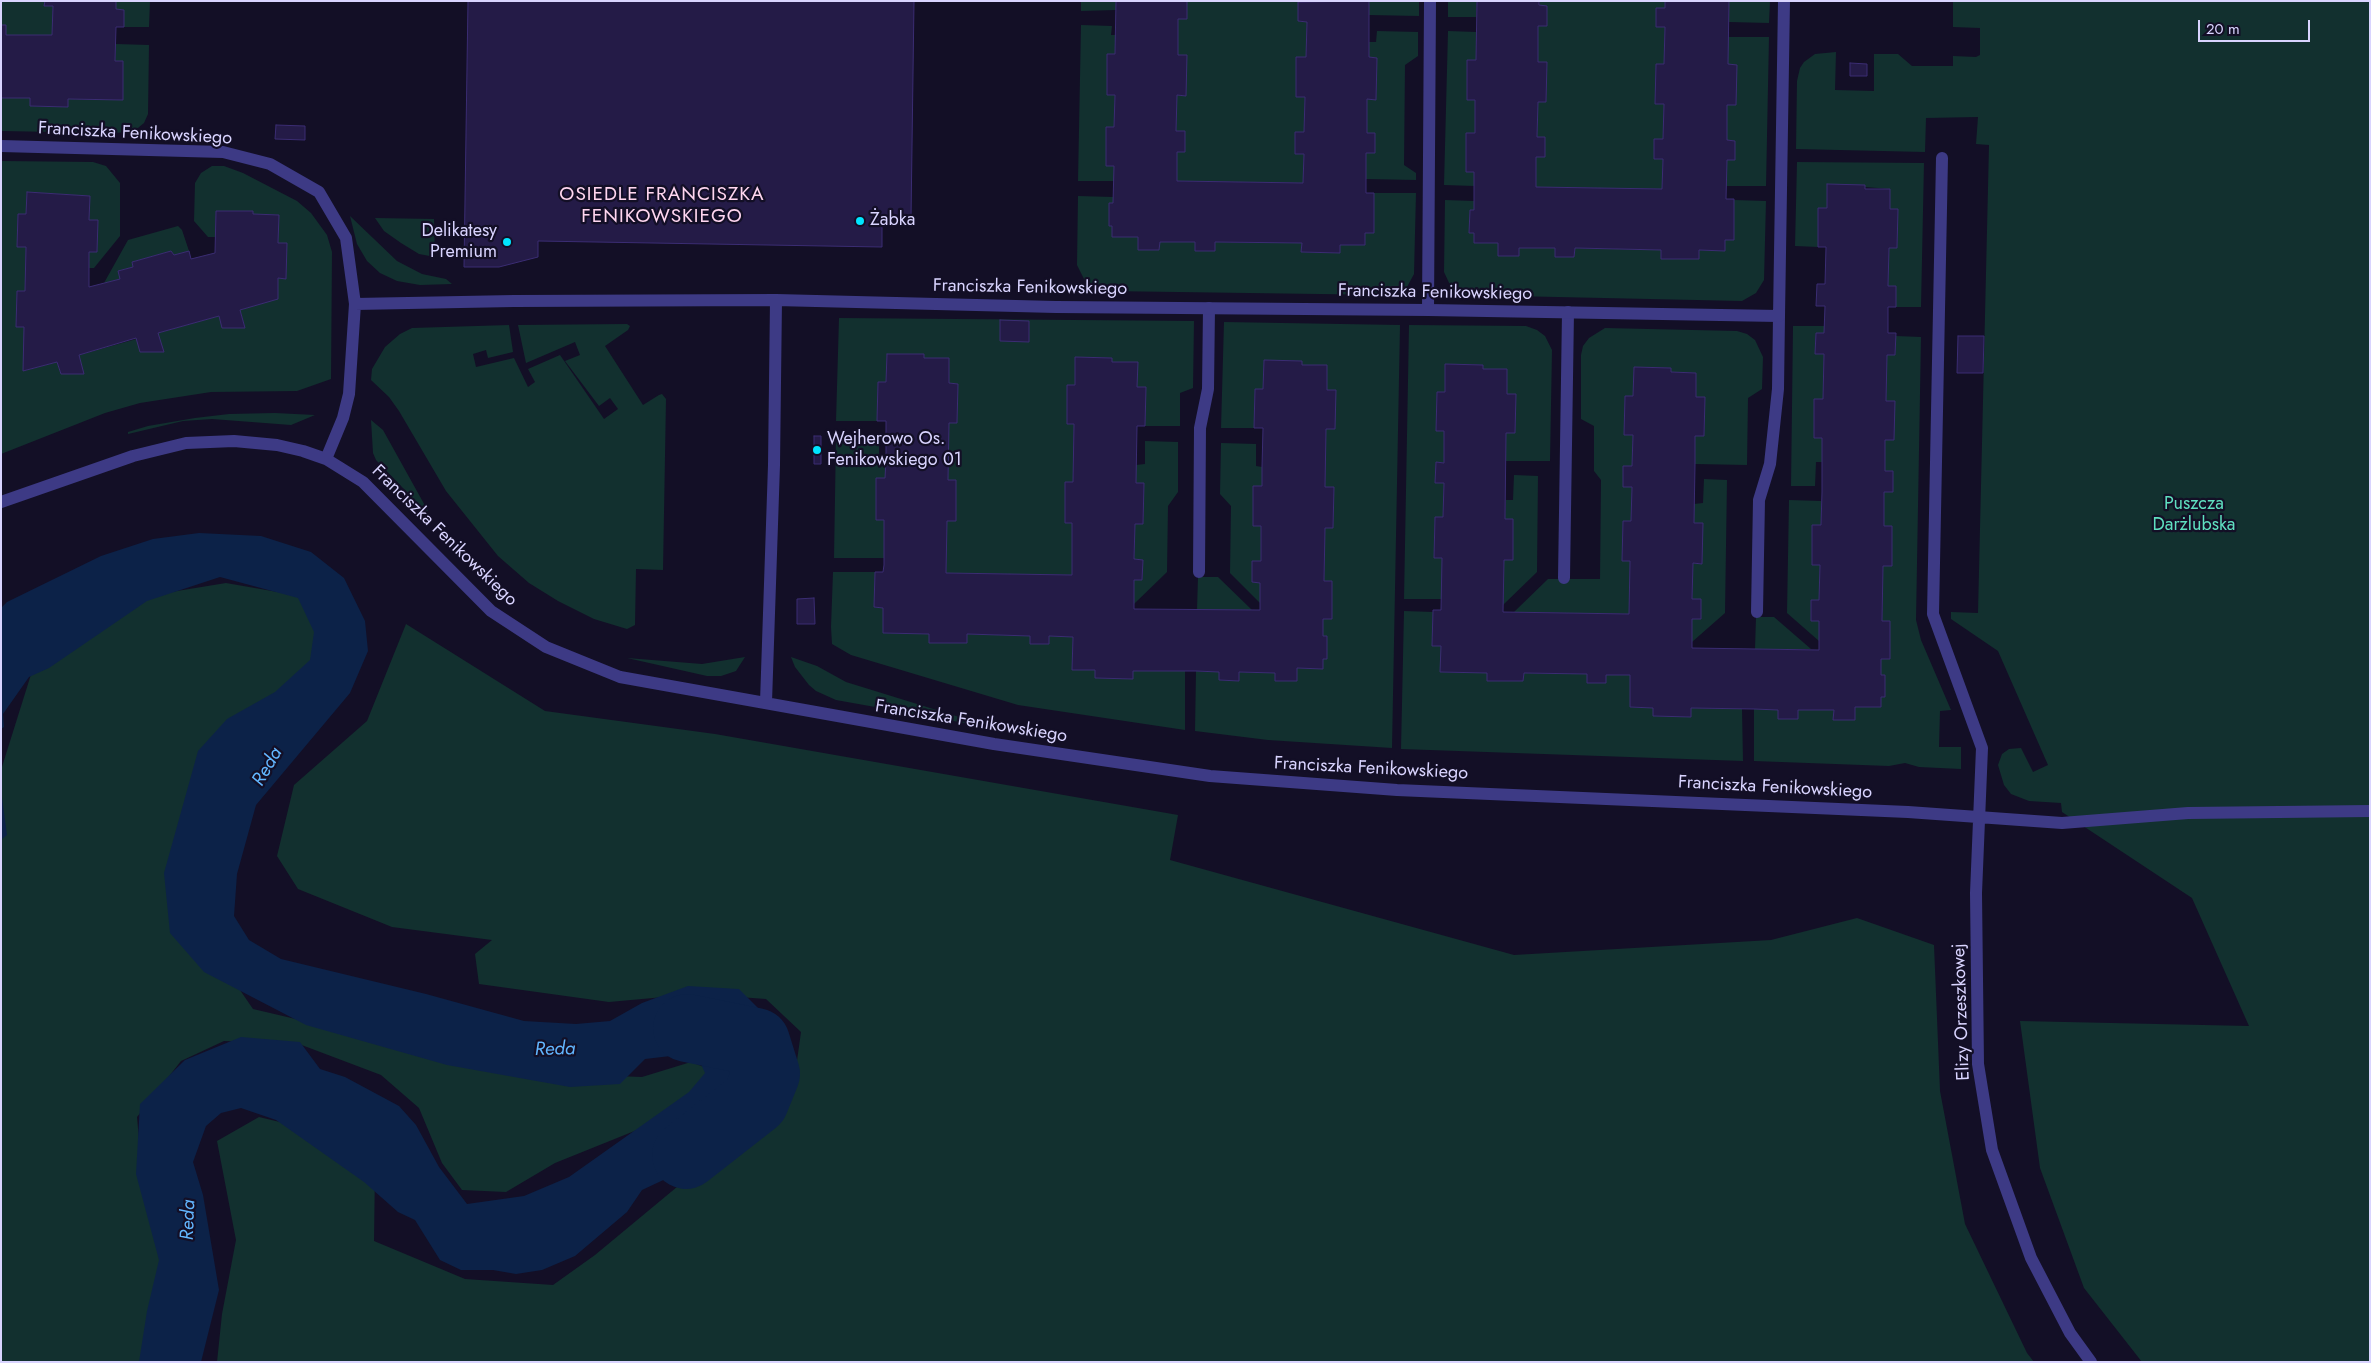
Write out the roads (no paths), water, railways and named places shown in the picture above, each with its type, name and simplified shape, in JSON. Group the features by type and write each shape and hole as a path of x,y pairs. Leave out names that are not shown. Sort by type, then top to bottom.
{"street":[{"path":"1428,310 1430,1"},
{"path":"1757,612 1759,500 1770,464 1778,389 1784,1"},
{"name":"Franciszka Fenikowskiego","path":"1,146 223,152 270,164 319,192 346,238 355,304 349,394 343,418 326,459"},
{"name":"Elizy Orzeszkowej","path":"1942,158 1933,614 1982,748 1976,893 1978,1064 1992,1150 2031,1258 2070,1333 2091,1362"},
{"path":"766,702 774,465 776,300"},
{"name":"Franciszka Fenikowskiego","path":"355,304 776,300 1046,307 1428,310 1778,316"},
{"path":"1198,572 1200,428 1208,389 1209,308"},
{"path":"1564,578 1568,312"},
{"name":"Franciszka Fenikowskiego","path":"1,502 133,456 186,443 234,441 268,444 303,451 326,459 363,482 490,611 546,647 620,677 994,744 1210,776 1397,790 1908,812 2062,823 2188,814 2370,811"}],"water":[{"path":"199,533 261,536 311,552 344,578 365,621 368,651 350,693 256,805 237,874 234,916 249,940 281,959 426,994 524,1021 576,1024 610,1021 642,1003 688,986 739,989 775,1025 762,1066 754,1111 735,1138 674,1175 642,1190 627,1212 575,1256 542,1270 516,1274 493,1270 461,1270 440,1260 415,1220 398,1212 364,1182 276,1120 241,1108 221,1113 206,1126 193,1162 203,1195 219,1290 201,1362 139,1362 147,1311 159,1260 136,1174 140,1104 185,1060 241,1037 300,1042 320,1069 345,1077 399,1106 416,1125 439,1167 467,1204 524,1196 569,1177 689,1092 705,1073 696,1053 645,1059 620,1084 570,1087 447,1065 306,1025 204,972 170,933 164,873 198,751 227,719 275,692 310,660 314,632 298,598 220,577 147,601 49,668 29,677 3,714 4,727 1,729 1,608 7,602 101,556 153,539"},
{"path":"1,790 7,835 1,840"}],"waterway":[{"name":"Reda","path":"686,1155 755,1101 766,1074 756,1042 687,1028"}],"place":[{"name":"Żabka","path":"860,221"},
{"name":"Delikatesy Premium","path":"507,242"},
{"name":"Wejherowo Os. Fenikowskiego 01","path":"817,450"}],"district":[{"name":"OSIEDLE FRANCISZKA FENIKOWSKIEGO","path":"662,206"}],"park label":[{"name":"Puszcza Darżlubska","path":"2194,515"}]}
